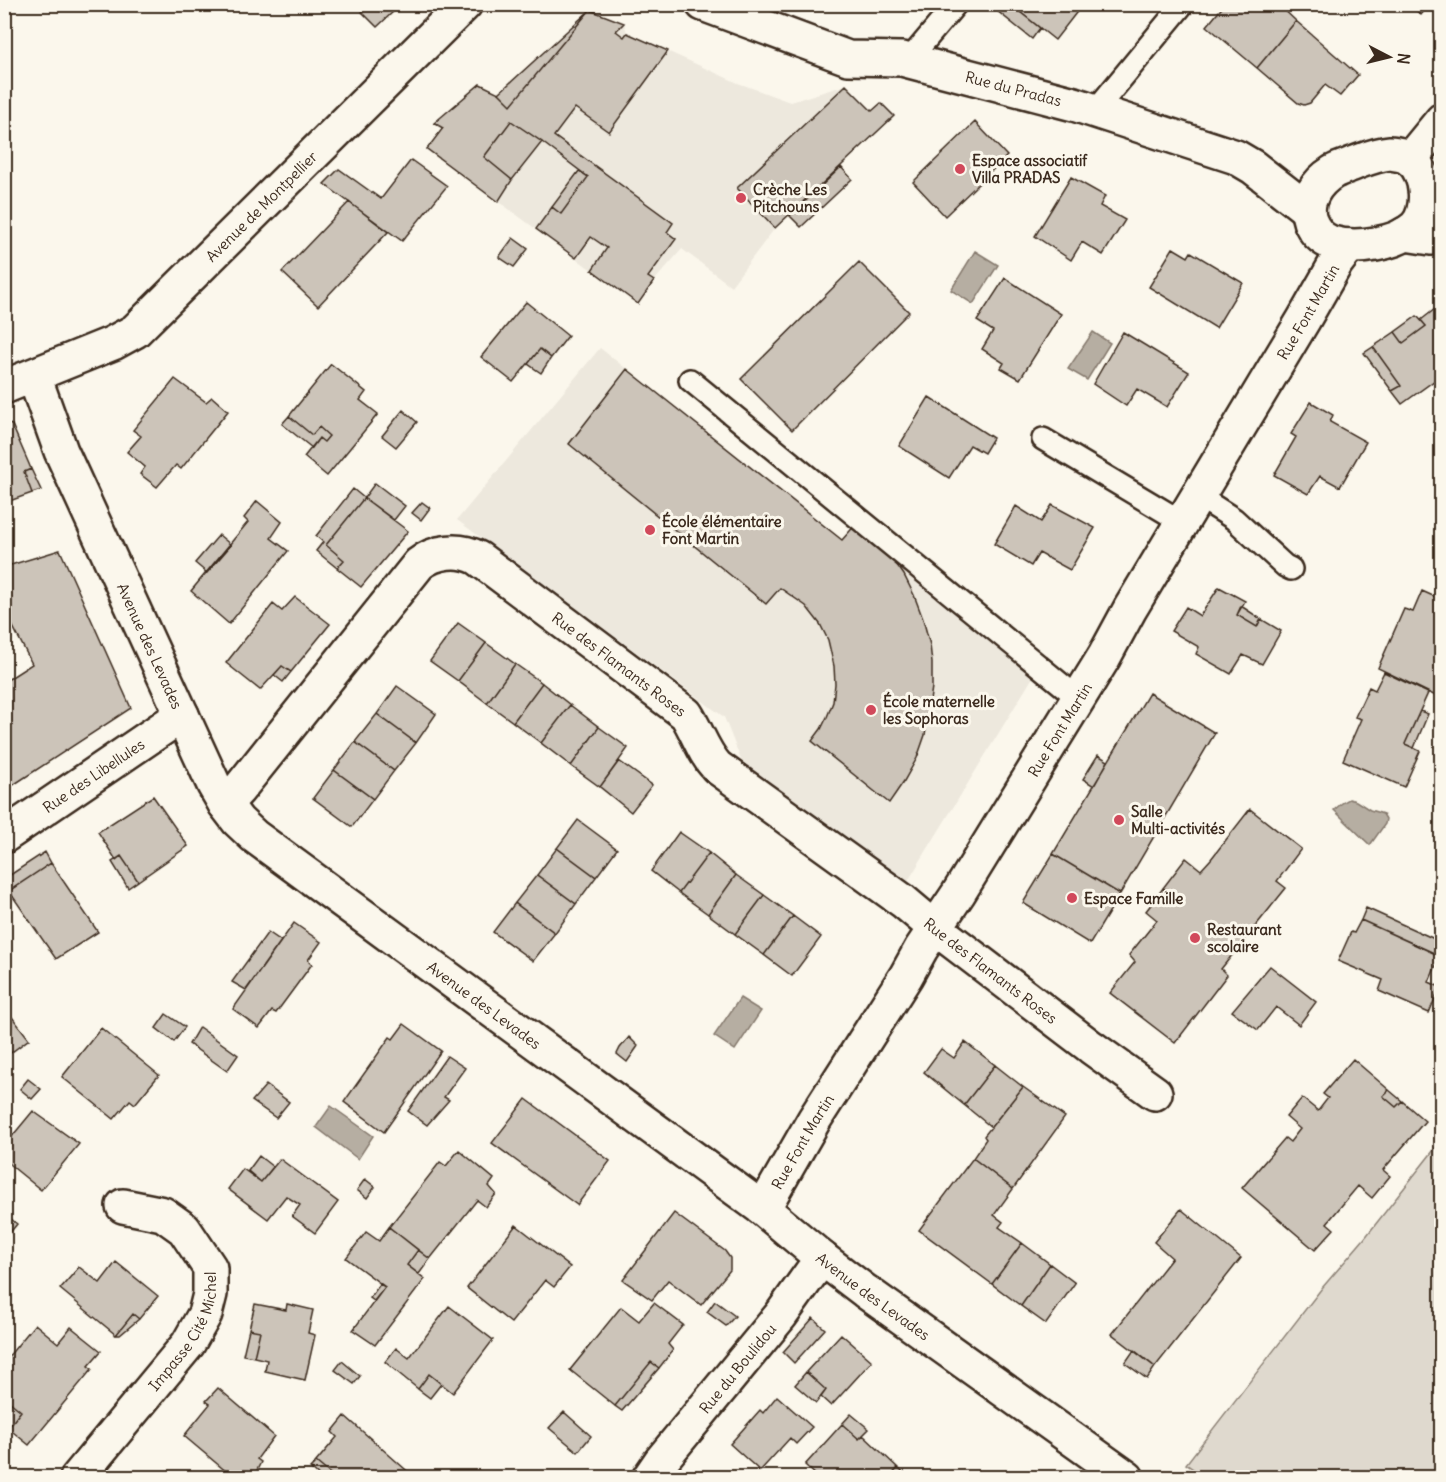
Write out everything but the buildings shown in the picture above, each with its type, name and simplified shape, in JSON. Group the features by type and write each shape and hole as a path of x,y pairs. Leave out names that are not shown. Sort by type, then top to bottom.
{"street":[{"name":"Avenue de Montpellier","path":"19,381 113,344 135,331 465,4"},
{"name":"Rue du Pradas","path":"704,4 848,58 908,61 1074,104 1236,157 1253,167 1308,210"},
{"path":"1410,159 1442,120"},
{"path":"1390,153 1410,159 1418,168 1434,199 1417,226 1405,234 1377,243 1349,246 1330,243 1320,237 1312,226 1308,210 1310,197 1316,186 1334,171 1379,154 1390,153"},
{"path":"1405,234 1442,238"},
{"name":"Rue Font Martin","path":"763,1209 814,1120 934,928 958,894 1104,657 1130,609 1336,263 1349,246"},
{"name":"Avenue des Levades","path":"19,381 61,451 214,785 238,821 254,836 763,1209 865,1291 1127,1478"},
{"name":"Rue des Flamants Roses","path":"225,804 419,564 443,553 465,554 478,558 686,714 717,767 903,901 934,928 1155,1093"},
{"name":"Rue des Libellules","path":"4,836 182,716"},
{"name":"Impasse Cité Michel","path":"77,1478 188,1344 205,1314 210,1294 210,1268 184,1229 163,1214 123,1206"},
{"name":"Rue du Boulidou","path":"649,1478 782,1315 824,1259"}],"lane":[{"path":"908,61 956,4"},
{"path":"1094,112 1184,4"},
{"path":"690,380 1077,698"},
{"path":"1043,439 1190,509 1234,519 1291,569"}],"shaded area":[{"path":"590,10 624,23 627,33 738,83 790,102 846,85 872,111 881,103 894,116 841,167 852,179 801,227 790,216 775,228 731,286 682,249 654,281 638,304 427,149 443,129 434,123 480,84 499,93"},
{"path":"975,251 998,265 973,304 951,290"},
{"path":"1093,332 1110,343 1087,380 1068,369"},
{"path":"600,348 842,540 857,523 1033,677 905,886 741,760 724,717 457,520"},
{"path":"1349,799 1383,814 1386,819 1370,845 1334,810"},
{"path":"740,998 761,1011 735,1050 714,1036"},
{"path":"331,1106 373,1136 358,1159 316,1127"},
{"path":"1441,1141 1441,1477 1205,1477 1186,1464 1322,1288 1364,1239"}],"place":[{"name":"Espace associatif Villa PRADAS","path":"960,169"},
{"name":"Crèche Les Pitchouns","path":"741,198"},
{"name":"École élémentaire Font Martin","path":"650,530"},
{"name":"École maternelle les Sophoras","path":"871,710"},
{"name":"Salle Multi-activités","path":"1119,820"},
{"name":"Espace Famille","path":"1072,898"},
{"name":"Restaurant scolaire","path":"1195,938"}]}
